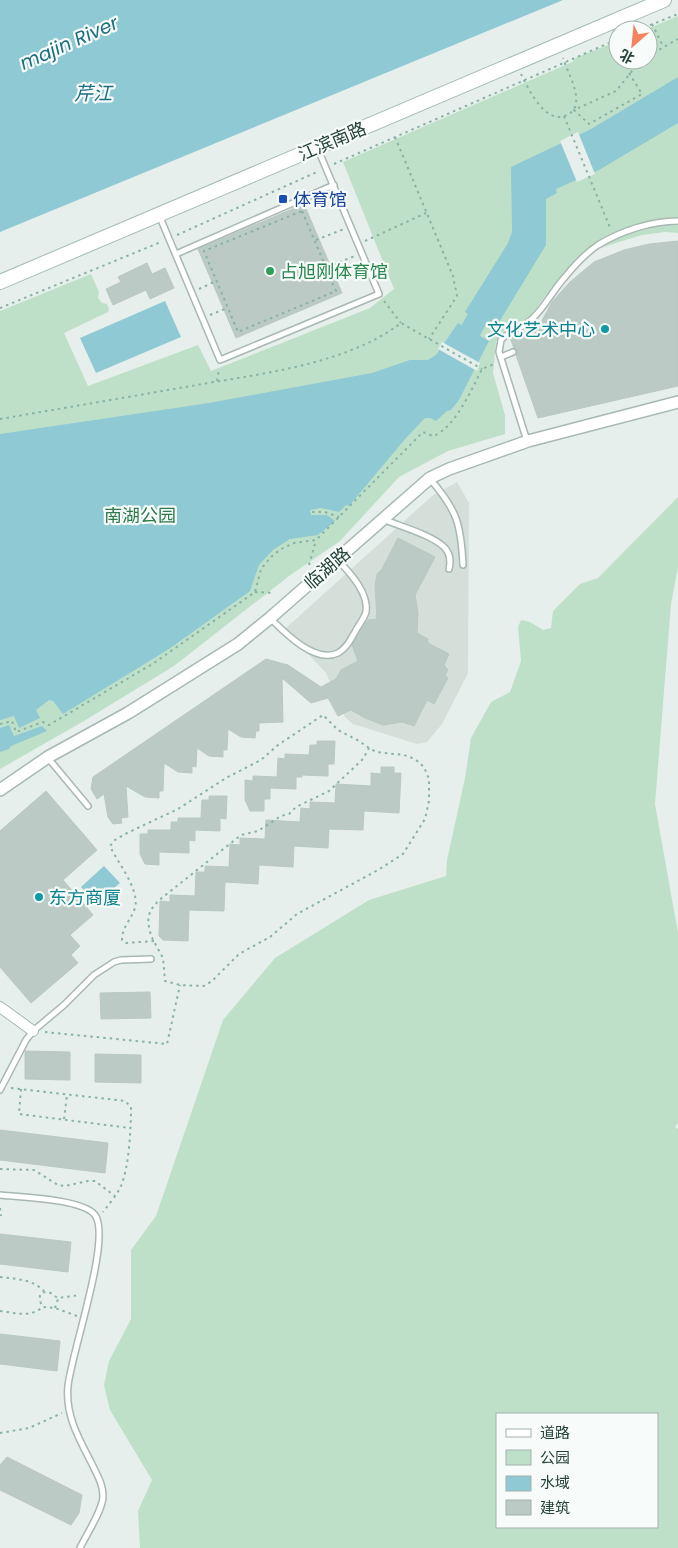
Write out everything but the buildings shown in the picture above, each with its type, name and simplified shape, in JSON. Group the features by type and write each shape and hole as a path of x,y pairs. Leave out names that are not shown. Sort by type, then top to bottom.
{"main road":[{"name":"江滨南路","path":"0,282 664,0"}],"street":[{"name":"临湖路","path":"0,790 48,757 128,712 238,644 338,560 430,478 449,469 528,441 678,402"},
{"path":"0,1007 33,1031"}],"lane":[{"path":"159,214 220,360 379,294 317,147"},
{"path":"176,254 334,185"},
{"path":"528,441 501,359 500,340 531,321 565,277 598,245 648,224 678,222"},
{"path":"501,359 513,352"},
{"path":"430,478 455,512 462,539 463,565"},
{"path":"383,519 415,532 444,547 450,562 450,569"},
{"path":"270,618 281,630 311,651 329,655 338,653 347,646 366,614 366,604 361,591 338,560"},
{"path":"48,757 88,806"},
{"path":"1,1089 26,1040 33,1031 104,967 121,960 151,959"},
{"path":"0,1195 68,1203 89,1210 99,1226 100,1238 68,1386 68,1410 75,1431 101,1482 103,1498 80,1548"}],"path":[{"path":"658,22 678,14"},
{"path":"658,36 663,46"},
{"path":"658,49 678,39"},
{"path":"0,308 169,238 608,43"},
{"path":"558,45 576,102 574,110"},
{"path":"516,62 524,80 541,106 551,116 559,118 569,115 574,110 616,91 632,70"},
{"path":"574,110 589,124 642,94 629,73"},
{"path":"564,116 614,237"},
{"path":"395,137 453,276 457,296 428,339"},
{"path":"302,211 326,267 336,291 238,332 204,252 302,211"},
{"path":"358,244 427,213"},
{"path":"315,240 351,227"},
{"path":"326,267 362,253"},
{"path":"192,292 216,281"},
{"path":"379,294 400,323 482,369"},
{"path":"203,318 228,308"},
{"path":"0,419 217,381 320,360 356,350 385,335 400,323"},
{"path":"308,565 316,540 423,432 433,436 440,434 462,407 482,369 501,359"},
{"path":"217,381 220,360"},
{"path":"312,512 326,512 339,518"},
{"path":"0,724 12,721 16,732 43,722 49,725 154,663 254,592 261,569 281,549 294,543 316,540"},
{"path":"254,592 272,593"},
{"path":"154,941 126,943 122,940 122,932 136,906 128,878 110,846 115,840 125,834 178,809 226,778 260,760 278,745 323,715 338,730 360,740 376,752 394,753 415,759 424,767 429,779 429,801 425,820 403,854 378,870 297,914 270,937 239,954 212,981 204,986 180,985 165,981 163,958 154,941 148,922 150,911 158,900 241,835 258,831 281,816 288,814 296,807 329,791 363,759 369,748"},
{"path":"33,1031 167,1044 180,985"},
{"path":"1,1089 21,1089 126,1101 131,1107 123,1177 115,1196 97,1220"},
{"path":"21,1089 19,1114 130,1128"},
{"path":"64,1120 67,1094"},
{"path":"0,1170 34,1170 58,1185 65,1186 95,1181 115,1196"},
{"path":"0,1208 1,1216"},
{"path":"0,1277 25,1280 38,1286 44,1292"},
{"path":"43,1307 39,1298 40,1294 44,1292 49,1291 58,1298 89,1294"},
{"path":"55,1308 58,1298"},
{"path":"0,1310 28,1315 36,1313 43,1307 55,1308 83,1319"},
{"path":"0,1433 28,1428 68,1410"}],"shaded area":[{"path":"457,482 469,503 468,673 442,724 427,742 417,744 353,724 345,717 326,673 285,629 432,496"}],"green space":[{"name":"南湖公园","path":"678,16 678,233 665,232 642,235 583,253 559,278 525,323 506,329 501,334 496,341 493,373 505,415 505,434 448,451 399,477 340,541 289,576 174,666 0,769 0,311 91,274 99,292 98,298 102,303 107,304 108,312 64,333 88,386 198,345 211,371 370,308 394,289 343,162 608,45 608,70 658,70 658,24"},
{"path":"678,497 678,567 671,604 655,804 678,933 678,1123 675,1127 678,1129 678,1548 140,1548 138,1511 152,1480 110,1410 104,1385 109,1361 131,1319 131,1250 156,1216 223,1020 275,958 369,900 446,876 447,860 465,778 471,738 491,702 510,692 521,661 518,627 521,620 530,622 543,630 551,628 553,611 580,584 598,578"}],"water":[{"name":"芹江","path":"0,0 563,0 0,232"},
{"path":"678,77 678,123 599,170 556,189 557,193 546,199 546,245 495,329 465,312 508,243 512,232 511,167 591,129"},
{"path":"165,301 181,337 96,373 80,338"},
{"path":"458,323 489,341 459,400 451,410 447,411 436,421 425,418 349,506 346,505 339,512 321,508 310,510 311,515 327,515 335,521 318,535 290,539 273,550 259,565 250,591 169,649 63,714 53,701 49,700 36,710 40,718 19,728 14,716 0,720 0,434 209,403 372,373 410,360 428,360 436,355"},
{"path":"9,725 14,736 42,726 47,731 0,752 0,728"},
{"path":"104,866 120,883 96,903 81,887"}],"pier":[{"path":"578,132 595,174 577,182 560,141"},
{"path":"442,342 480,363 477,371 438,349"}],"waterway":[{"path":"471,330 491,293"}],"place":[{"name":"体育馆","path":"283,199"},
{"name":"占旭刚体育馆","path":"270,271"},
{"name":"文化艺术中心","path":"605,329"},
{"name":"东方商厦","path":"39,897"}],"water label":[{"name":"majin River","path":"69,43"}]}
